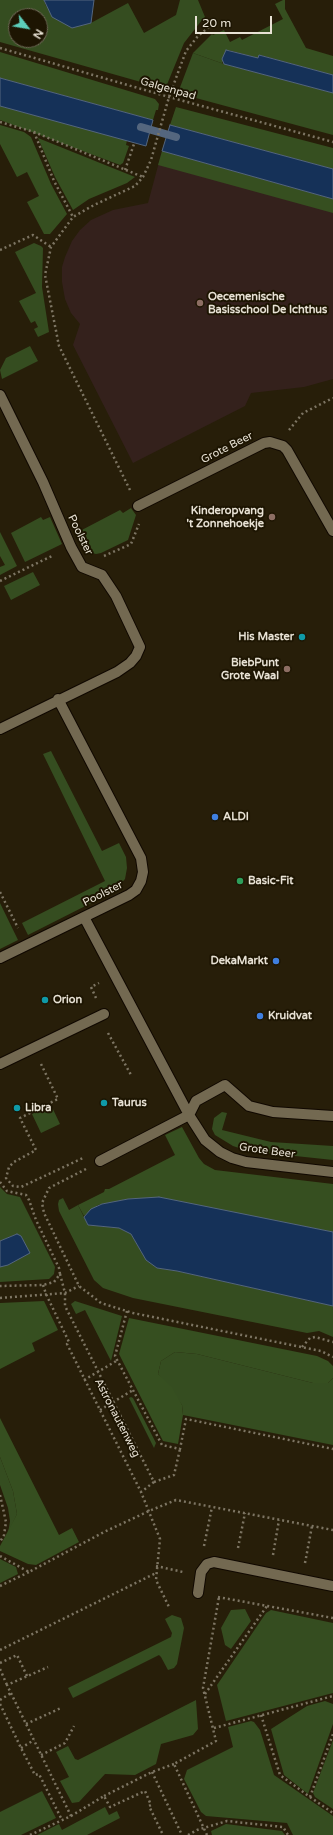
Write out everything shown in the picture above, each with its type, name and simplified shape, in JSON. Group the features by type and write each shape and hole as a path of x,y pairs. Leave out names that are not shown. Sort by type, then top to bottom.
{"street":[{"name":"Poolster","path":"0,395 43,482 71,546 82,567 102,575 116,596 140,647 136,656 130,663 117,672 58,699 0,729"},
{"name":"Grote Beer","path":"138,506 264,443 277,444"},
{"path":"277,444 287,450 333,531"},
{"name":"Poolster","path":"0,958 136,890 141,881 143,872 141,858 58,699"},
{"name":"Poolster","path":"84,917 189,1115"},
{"path":"0,1064 102,1016"},
{"path":"100,1161 189,1115 196,1101 225,1085 249,1106 273,1112 333,1116"},
{"name":"Grote Beer","path":"189,1115 205,1140 220,1152 232,1158 246,1162 333,1172"},
{"path":"198,1593 201,1572 207,1564 214,1562 333,1586"}],"path":[{"path":"82,567 131,544 142,516 59,346 45,275 51,247 73,217 94,204 135,186 143,178 151,160 164,112 186,51 198,36 209,27"},
{"name":"Galgenpad","path":"0,48 169,97 333,142"},
{"path":"0,122 34,132 143,178"},
{"path":"34,132 54,181 73,217"},
{"path":"125,170 134,144"},
{"path":"0,250 33,235 51,247"},
{"path":"277,444 303,413 333,398"},
{"path":"0,581 71,546"},
{"path":"0,892 27,945"},
{"path":"102,1016 131,1075"},
{"path":"34,1048 58,1099 20,1118 36,1150 8,1167 6,1178 13,1186 21,1187 87,1156"},
{"path":"100,1161 49,1188 42,1203 44,1213 79,1286 100,1303 127,1311 321,1351 333,1357"},
{"path":"0,1182 7,1191 26,1195 29,1200 36,1220 59,1268 65,1293 65,1306 154,1482"},
{"path":"0,1286 43,1285 54,1282 60,1274"},
{"name":"Astronautenweg","path":"43,1285 69,1342 67,1344 141,1492 160,1539 156,1566 156,1580 169,1607"},
{"path":"0,1298 65,1293 79,1286"},
{"path":"127,1311 115,1356 162,1446 180,1449"},
{"path":"301,1347 310,1338 315,1337 333,1342"},
{"path":"84,1380 118,1360"},
{"path":"100,1410 134,1390"},
{"path":"141,1492 154,1482 174,1475 186,1419 333,1449"},
{"path":"0,1495 6,1522 4,1535 0,1542"},
{"path":"0,1586 149,1511 176,1500 333,1530"},
{"path":"207,1564 204,1549 212,1506"},
{"path":"235,1567 245,1513"},
{"path":"269,1574 279,1520"},
{"path":"302,1580 312,1526"},
{"path":"0,1556 29,1572"},
{"path":"156,1566 179,1571"},
{"path":"0,1650 156,1573"},
{"path":"198,1593 333,1618"},
{"path":"30,1835 71,1816 104,1796 152,1772 174,1764 216,1741 203,1688 219,1597"},
{"path":"205,1694 267,1606"},
{"path":"0,1663 17,1655 27,1676"},
{"path":"7,1685 48,1667"},
{"path":"0,1669 71,1816"},
{"path":"0,1700 11,1693"},
{"path":"214,1728 333,1696"},
{"path":"0,1704 21,1748 35,1774 39,1774 62,1820"},
{"path":"26,1724 61,1708"},
{"path":"261,1715 280,1775 333,1813"},
{"path":"41,1755 65,1743 74,1726"},
{"path":"310,1797 333,1734"},
{"path":"21,1748 34,1740"},
{"path":"174,1764 207,1835"},
{"path":"152,1772 182,1835"},
{"path":"104,1796 110,1807 145,1791 151,1805 149,1806 163,1835"},
{"path":"188,1835 227,1821 284,1827 288,1835"}],"shaded area":[{"name":"Oecemenische Basisschool De Ichthus","path":"162,151 333,199 333,379 304,387 251,393 245,406 133,463 73,345 80,324 71,313 65,299 62,282 62,267 72,241 80,230 91,220 113,210 148,203"}],"green space":[{"path":"0,0 44,0 46,6 89,24 128,3 144,33 176,15 180,0 198,0 205,17 184,43 166,87 162,88 21,48 48,48 48,8 8,8 8,44 0,42"},
{"path":"285,0 285,9 306,48 333,56 333,75 260,55 258,58 228,50 222,63 224,64 193,53 212,34 213,35 224,30 230,42 240,37 242,40 283,19 275,4"},
{"path":"0,52 155,99 159,104 158,110 156,110 153,120 0,78"},
{"path":"193,53 224,64 333,93 333,135 181,94 179,90"},
{"path":"0,106 127,140 126,145 129,146 123,163 120,165 0,120"},
{"path":"176,107 333,148 333,169 170,125"},
{"path":"0,125 24,132 31,137 51,184 67,214 50,234 44,234 27,202 39,196 27,172 17,177 0,144"},
{"path":"38,138 135,177 127,183 89,199 73,210 55,177"},
{"path":"162,151 333,199 333,213 158,165"},
{"path":"34,243 43,248 42,287 49,332 38,337 34,329 38,327 35,321 31,323 19,301 36,293 15,252"},
{"path":"30,346 38,361 2,379 0,370 6,358"},
{"path":"131,508 136,515 128,540 101,553 96,554 89,552 78,532 120,510 123,513"},
{"path":"41,517 43,520 50,517 62,544 25,562 11,533"},
{"path":"0,532 17,566 0,575 0,567 5,565 0,556"},
{"path":"33,572 40,585 11,600 4,586"},
{"path":"51,751 102,851 119,843 126,857 127,868 125,879 113,892 28,935 22,923 105,881 43,754"},
{"path":"0,903 18,940 0,949"},
{"path":"51,1105 60,1124 41,1133 32,1114"},
{"path":"222,1112 227,1113 222,1130 271,1142 333,1146 333,1160 267,1153 233,1146 215,1135 212,1129 214,1118"},
{"path":"182,1127 199,1158 204,1164 215,1170 333,1184 333,1232 159,1198 128,1199 102,1204 98,1205 84,1216 78,1205 104,1192 105,1189 109,1189 175,1155 165,1135"},
{"path":"0,1187 7,1194 20,1197 55,1267 54,1274 49,1279 0,1282 0,1267 24,1243 17,1234 0,1241"},
{"path":"63,1198 69,1210 78,1205 88,1225 119,1228 131,1234 142,1253 157,1268 177,1271 333,1306 333,1337 319,1331 307,1333 133,1298 103,1288 94,1280 59,1211 59,1200"},
{"path":"44,1301 58,1330 32,1343 35,1351 0,1369 0,1303"},
{"path":"75,1301 122,1316 111,1361 85,1310 76,1314 71,1304"},
{"path":"129,1318 317,1356 328,1361 333,1366 333,1378 328,1383 313,1383 197,1354 175,1352 161,1361 158,1374 172,1387 182,1405 183,1415 178,1444 163,1441 119,1354"},
{"path":"175,1352 197,1354 313,1383 328,1383 333,1378 333,1445 183,1415 182,1405 158,1374 161,1361"},
{"path":"129,1398 133,1398 156,1443 154,1448"},
{"path":"0,1418 59,1535 72,1528 79,1542 36,1565 28,1564 0,1551 0,1546 17,1514 13,1491 0,1457"},
{"path":"0,1457 13,1491 17,1514 8,1533 10,1521 8,1508 0,1485"},
{"path":"0,1559 16,1567 18,1574 0,1583"},
{"path":"245,1609 251,1621 231,1649 225,1645 221,1628 231,1610"},
{"path":"271,1610 333,1623 333,1693 226,1721 217,1685 266,1613"},
{"path":"172,1615 181,1618 184,1628 177,1664 174,1668 168,1670 159,1655 73,1698 68,1688 171,1637 172,1633 165,1619"},
{"path":"196,1700 198,1729 193,1735 161,1744 156,1764 135,1775 105,1774 79,1802 72,1803 60,1781 69,1777 56,1752 68,1746 75,1759 78,1760"},
{"path":"325,1701 333,1704 333,1724 308,1794 284,1775 271,1729 307,1706"},
{"path":"251,1721 254,1722 260,1730 274,1775 333,1816 333,1835 293,1835 287,1823 206,1816 201,1812 184,1779 187,1770 233,1747 228,1727"},
{"path":"333,1740 333,1809 315,1797 313,1793"},
{"path":"42,1791 56,1818 21,1835 0,1835 0,1812"},
{"path":"105,1807 109,1815 117,1811 120,1818 87,1835 37,1835 59,1824 62,1830"},
{"path":"226,1824 282,1831 285,1835 212,1835 211,1831"}],"water":[{"path":"44,0 94,0 91,23 72,28 52,17"},
{"path":"226,50 258,58 259,55 333,75 333,93 224,64 222,59"},
{"path":"0,78 153,120 146,146 0,106"},
{"path":"170,125 333,169 333,199 162,151"},
{"path":"159,1197 333,1232 333,1306 177,1271 157,1268 146,1260 131,1234 119,1228 88,1225 84,1217 91,1209 102,1204 128,1199"},
{"path":"17,1234 21,1236 30,1253 8,1265 0,1267 0,1241"}],"waterway":[{"path":"141,127 176,137"}],"place":[{"name":"Oecemenische Basisschool De Ichthus","path":"200,303"},
{"name":"Kinderopvang 't Zonnehoekje","path":"272,517"},
{"name":"His Master","path":"302,637"},
{"name":"BiebPunt Grote Waal","path":"287,669"},
{"name":"ALDI","path":"215,817"},
{"name":"Basic-Fit","path":"240,881"},
{"name":"DekaMarkt","path":"276,961"},
{"name":"Orion","path":"45,1000"},
{"name":"Kruidvat","path":"260,1016"},
{"name":"Taurus","path":"104,1103"},
{"name":"Libra","path":"17,1108"}]}
